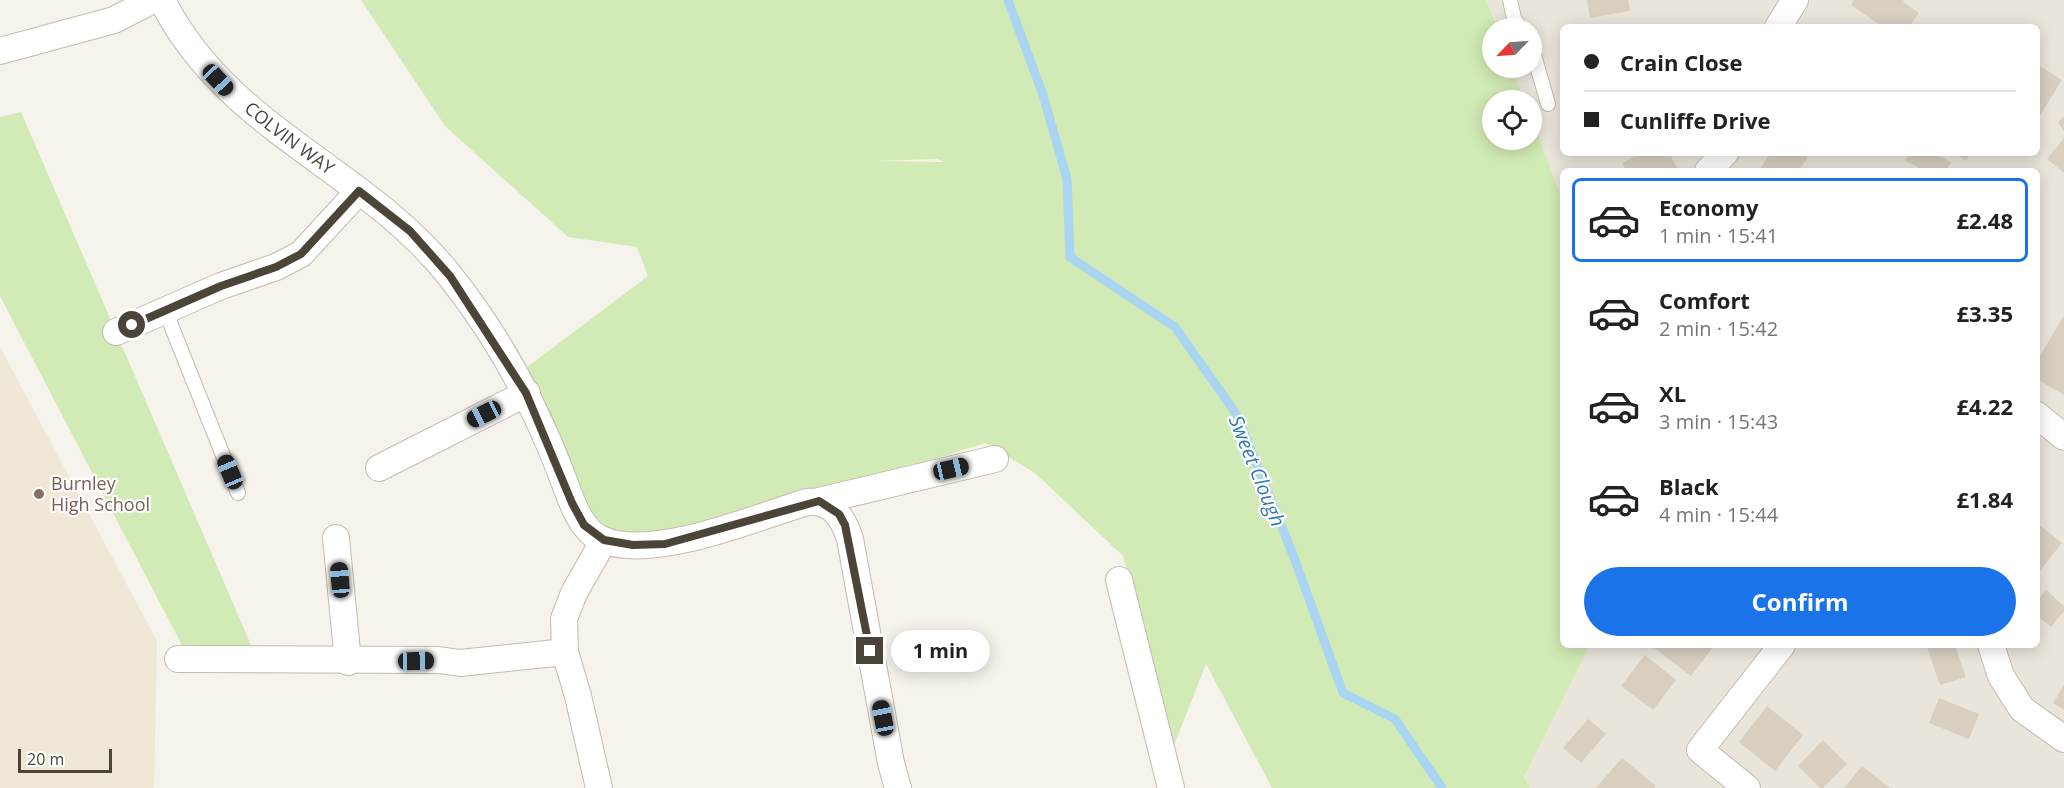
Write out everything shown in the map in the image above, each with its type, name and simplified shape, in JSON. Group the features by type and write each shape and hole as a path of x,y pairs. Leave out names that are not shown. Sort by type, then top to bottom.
{"street":[{"path":"0,51 114,20 153,0"},
{"name":"COLVIN WAY","path":"162,0 202,63 235,98 410,231 450,276 526,393 572,503 584,525 604,540"},
{"path":"1780,24 1795,0"},
{"path":"1711,168 1722,156"},
{"path":"116,332 248,275 276,267 301,254 359,191"},
{"path":"379,468 526,393"},
{"path":"2040,417 2064,436"},
{"path":"599,788 578,696 565,652 564,619 574,593 604,540 633,545 665,544 813,501 995,459"},
{"path":"813,501 839,514 850,539 891,763 898,788"},
{"path":"336,538 348,662"},
{"path":"1119,580 1171,785"},
{"path":"1747,788 1700,750 1780,648"},
{"path":"1991,648 2001,676 2022,709 2064,739"},
{"path":"178,659 348,662 439,660 460,663 565,652"}],"lane":[{"path":"1510,0 1514,18"},
{"path":"1541,78 1548,104"},
{"path":"165,310 238,493"}],"shaded area":[{"path":"1486,0 2064,0 2064,788 1530,788 1524,779 1589,648 2040,648 2040,168 1560,168 1560,194 1542,146 1542,90 1520,90 1516,78 1542,78 1542,18 1493,18"},
{"name":"Burnley High School","path":"0,347 157,641 154,788 0,788"}],"green space":[{"path":"361,0 1486,0 1493,18 1482,18 1482,78 1516,78 1520,90 1482,90 1482,150 1542,150 1542,146 1560,194 1560,648 1589,648 1524,778 1530,788 1272,788 1206,664 1173,748 1123,556 1035,473 985,443 665,544 608,528 589,511 526,368 648,276 637,247 568,237 445,126","holes":["937,159 944,162 873,161"]},
{"path":"21,112 251,645 186,653 0,296 0,117"}],"building":[{"path":"1587,0 1628,0 1630,11 1590,18"},
{"path":"1854,0 1904,0 1903,2 1919,13 1911,24 1879,24 1851,5"},
{"path":"2040,66 2062,80 2040,115"},
{"path":"2064,116 2064,131 2058,122"},
{"path":"2064,138 2064,173 2047,159"},
{"path":"1635,156 1671,156 1677,168 1624,168 1622,163"},
{"path":"1768,156 1806,156 1808,158 1800,168 1761,168"},
{"path":"1908,156 1940,156 1951,162 1948,168 1918,168 1905,161"},
{"path":"1959,156 1969,156 1965,161"},
{"path":"2064,315 2064,395 2040,381 2040,356"},
{"path":"2040,525 2062,543 2040,570"},
{"path":"2046,590 2064,606 2064,611 2051,627 2040,618 2040,597"},
{"path":"1654,648 1712,648 1691,676"},
{"path":"1927,648 1956,648 1966,677 1940,685"},
{"path":"1645,655 1676,680 1653,710 1621,686"},
{"path":"2064,685 2064,710 2053,703"},
{"path":"1939,698 1979,714 1969,739 1929,723"},
{"path":"1767,706 1803,735 1775,771 1739,742"},
{"path":"1588,719 1606,734 1581,763 1563,748"},
{"path":"1823,740 1847,764 1823,788 1820,788 1798,766"},
{"path":"1622,758 1656,786 1654,788 1596,788"},
{"path":"1862,766 1890,788 1844,788"}],"waterway":[{"name":"Sweet Clough","path":"1008,0 1043,95 1067,179 1070,257 1175,327 1237,415 1295,560 1343,693 1395,719 1442,788"}],"place":[{"name":"Burnley High School","path":"39,494"}],"route":[{"path":"132,325 248,275 276,267 301,254 359,191 410,231 450,276 494,339 526,393 551,448 572,503 584,525 604,540 633,545 665,544 807,502 819,501 839,514 850,539 870,651"}]}
